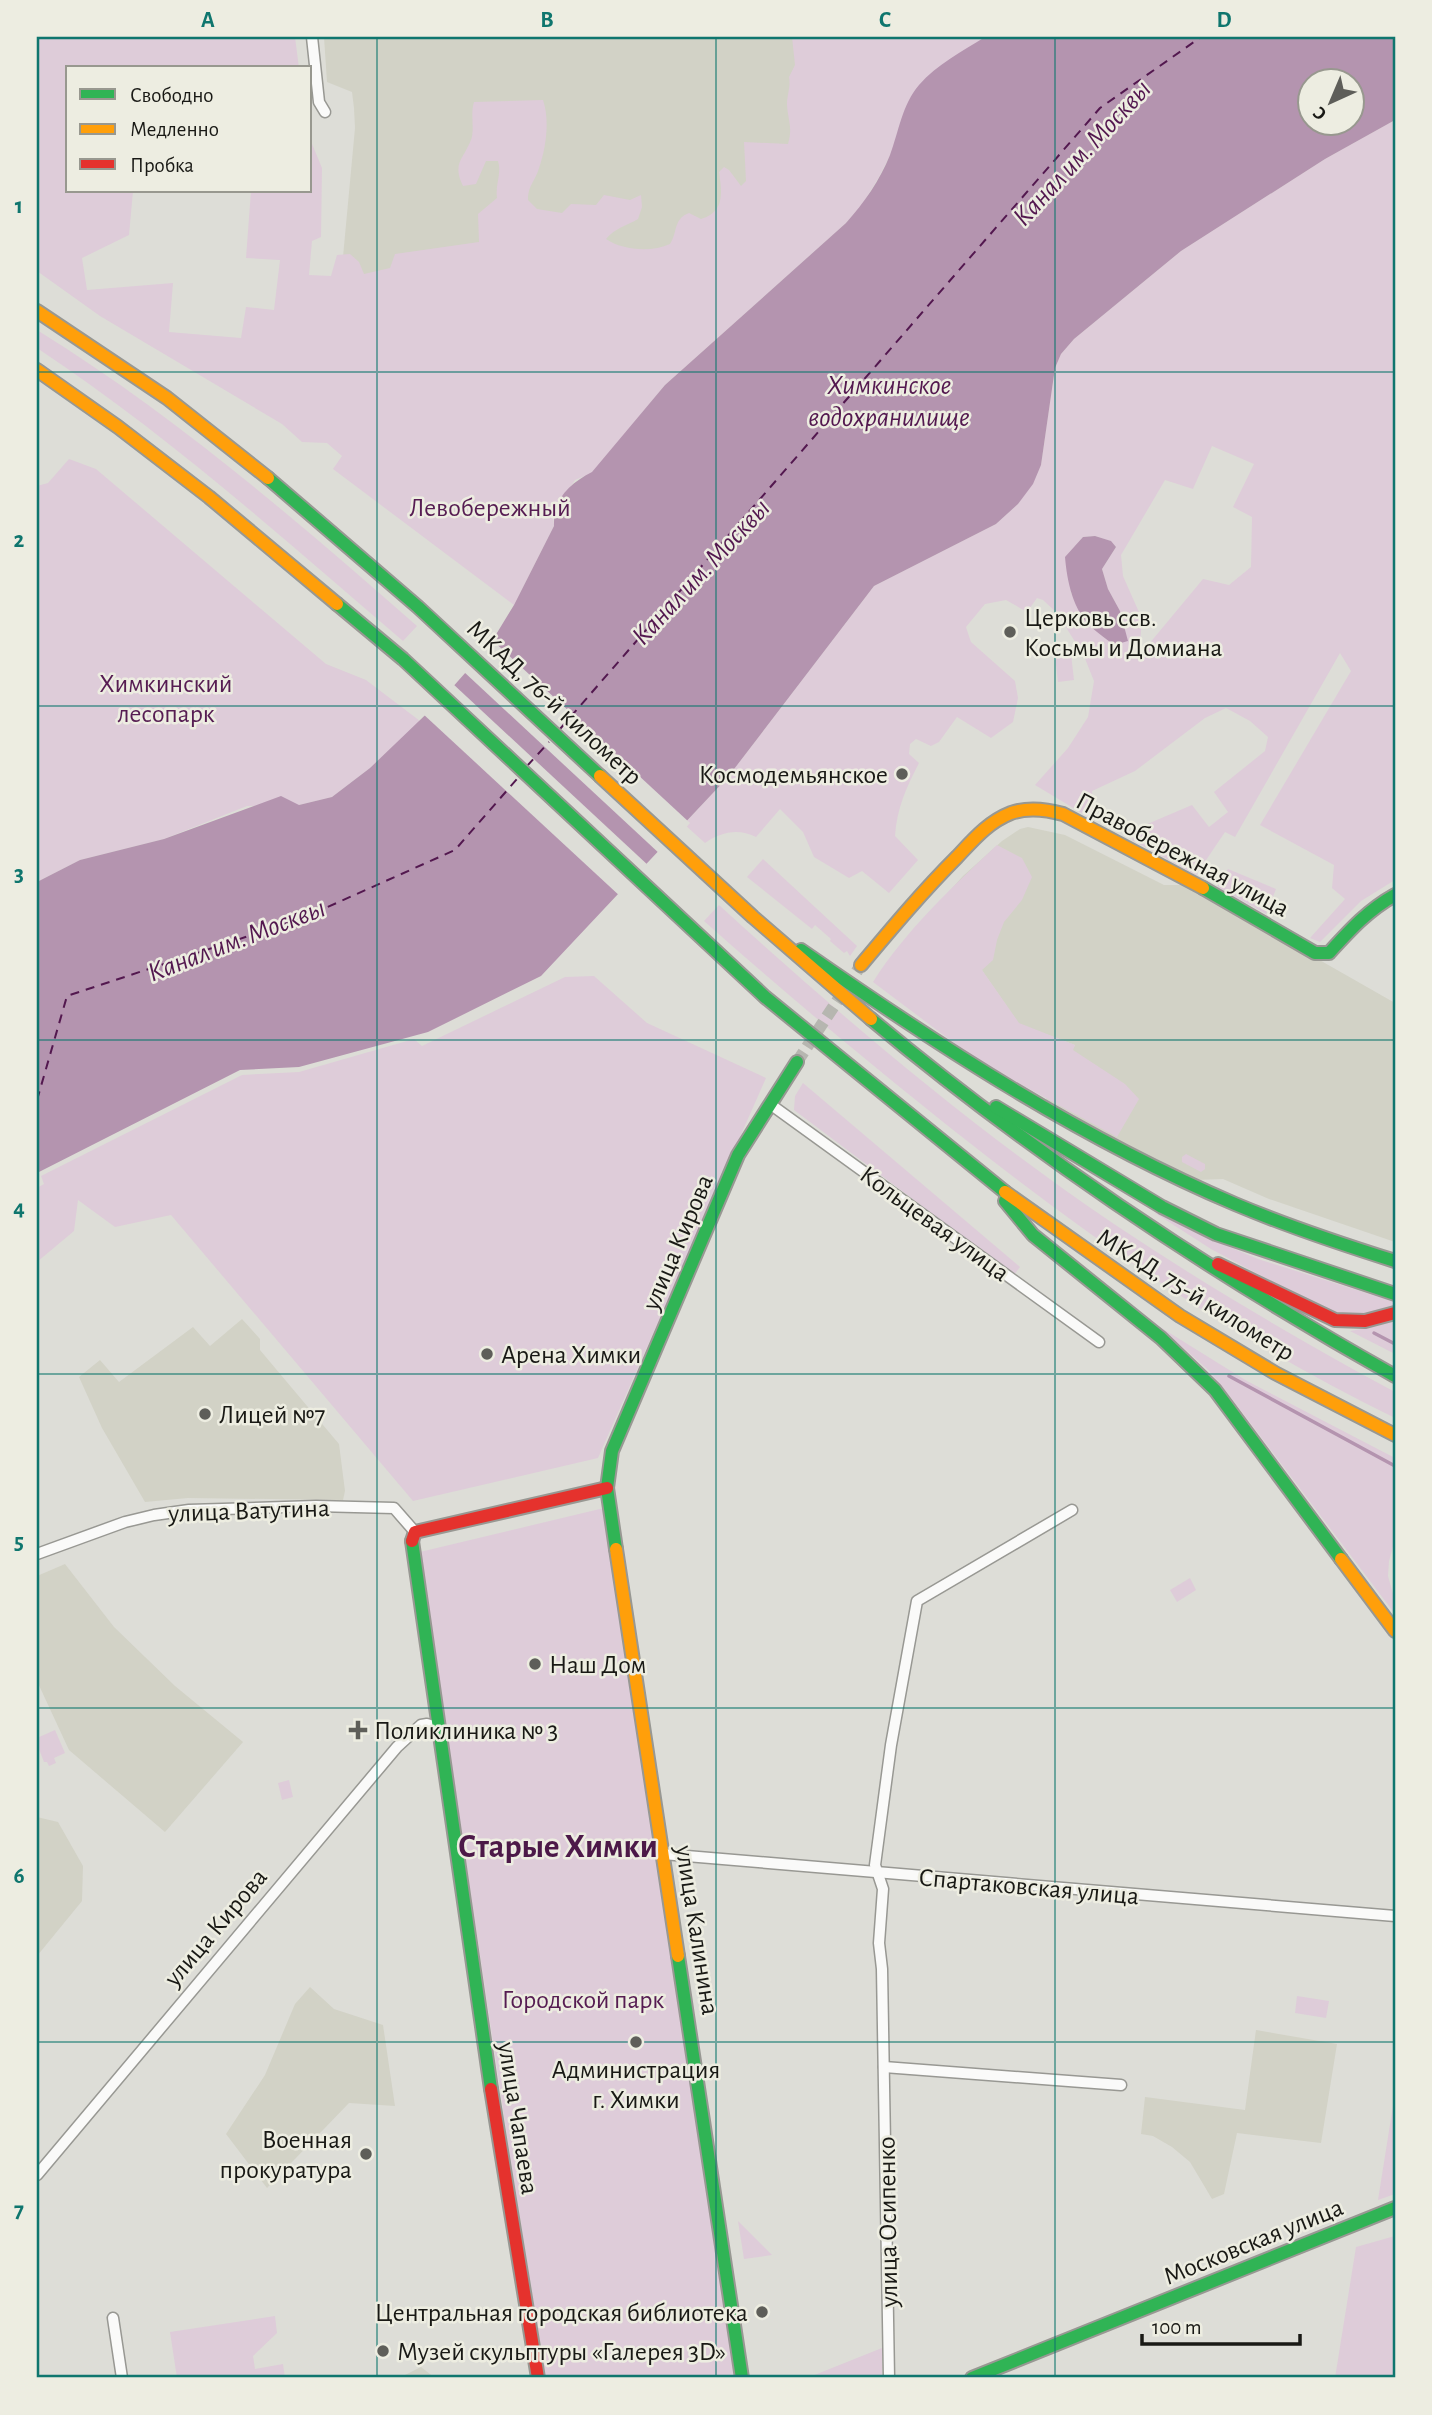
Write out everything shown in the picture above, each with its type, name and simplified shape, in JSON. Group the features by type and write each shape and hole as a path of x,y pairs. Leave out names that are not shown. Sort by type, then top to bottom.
{"main road":[{"name":"МКАД, 76-й километр","path":"37,311 146,384 235,451 437,624 752,916 916,1058 1028,1144"},
{"path":"37,370 118,427 209,497 403,659 765,997 982,1174 1033,1235 1161,1338 1214,1390 1395,1631"},
{"name":"Правобережная улица","path":"862,965 922,892 983,830 1020,809 1045,809 1062,814 1209,891 1315,953 1325,954 1334,949 1361,918 1395,895"},
{"path":"752,916 934,1041 1012,1091 1080,1129 1230,1203 1395,1261"},
{"path":"916,1058 1162,1207 1216,1234 1395,1294"},
{"name":"улица Кирова","path":"607,1488 612,1451 738,1155 797,1062"},
{"name":"МКАД, 75-й километр","path":"1028,1144 1153,1232 1300,1325 1395,1376"},
{"name":"МКАД, 75-й километр","path":"982,1174 1052,1227 1180,1316 1275,1373 1395,1435"},
{"path":"1153,1232 1335,1320 1368,1322 1395,1313"},
{"path":"415,1532 607,1488"},
{"name":"улица Калинина","path":"607,1488 742,2378"},
{"name":"улица Чапаева","path":"415,1532 411,1546 437,1727 464,1895 480,2022 538,2378"},
{"name":"Московская улица","path":"972,2378 1395,2208"}],"street":[{"path":"312,37 319,102 325,112"},
{"name":"Кольцевая улица","path":"770,1104 1099,1342"},
{"name":"улица Ватутина","path":"37,1554 125,1522 154,1514 189,1510 317,1506 394,1508 415,1532"},
{"name":"улица Осипенко","path":"890,2378 882,1969 879,1943 883,1889 875,1865 891,1745 917,1601 1072,1510"},
{"name":"улица Кирова","path":"37,2175 397,1746 421,1725 437,1727"},
{"name":"Спартаковская улица","path":"663,1854 1395,1916"},
{"path":"884,2067 1121,2085"},
{"path":"113,2318 122,2378"}],"shaded area":[{"path":"324,37 817,37 809,160 496,440 343,257 355,128 354,108 352,92 327,82"},
{"path":"1028,827 1065,835 1164,885 1188,885 1395,1003 1395,1242 1269,1199 1223,1179 1194,1180 1046,1099 1075,1045 1019,1024 937,905 963,876 1002,841"},
{"name":"Лицей №7","path":"242,1319 260,1339 260,1350 339,1444 345,1491 343,1500 188,1498 145,1502 102,1428 79,1377 100,1360 119,1382 193,1327 210,1346"},
{"path":"65,1564 114,1627 175,1686 243,1742 165,1832 69,1750 37,1681 37,1576"},
{"path":"37,1817 58,1822 83,1866 82,1901 37,1956"},
{"path":"310,1987 334,2009 383,2025 395,2106 349,2103 267,2188 226,2134 265,2075 295,2004"},
{"path":"1256,2030 1337,2044 1321,2143 1237,2133 1224,2194 1212,2199 1190,2162 1153,2136 1141,2134 1145,2097 1245,2110"},
{"path":"421,2367 435,2378 399,2378"}],"green space":[{"name":"Левобережный","path":"37,37 295,37 299,66 66,66 66,192 133,192 129,235 82,258 87,290 173,283 169,332 241,338 246,307 274,310 280,260 246,258 251,192 312,192 312,144 322,168 321,237 312,241 309,275 331,276 337,255 350,254 359,262 364,274 390,268 395,254 479,242 478,214 497,198 499,170 498,161 486,161 476,184 463,186 458,172 472,136 474,102 543,100 547,125 544,152 528,200 537,209 562,213 571,204 596,205 604,195 630,200 641,195 642,207 638,219 606,239 628,248 654,249 670,244 678,222 684,216 689,213 701,219 714,212 721,194 719,172 724,167 741,186 746,181 744,142 788,144 789,77 795,65 792,37 985,37 932,73 879,177 862,205 846,223 665,385 592,473 575,480 553,513 554,526 514,605 333,469 342,456 327,443 302,442 282,424 100,316 37,271"},
{"path":"1395,120 1395,880 1361,901 1320,942 1310,938 1345,899 1332,888 1334,865 1260,825 1351,671 1340,653 1235,837 1225,832 1196,875 1132,840 1138,828 1192,805 1209,827 1228,812 1214,792 1265,751 1268,737 1250,721 1226,708 1205,718 1135,771 1092,791 1095,821 1035,785 1068,748 1088,717 1094,681 1084,656 1057,613 1037,598 1027,612 1006,600 985,604 966,627 971,642 1015,681 1018,698 1013,722 991,738 957,717 939,742 931,746 916,739 910,744 909,754 919,763 903,798 895,836 918,860 889,893 862,871 849,878 814,857 803,832 780,809 756,837 730,832 705,843 684,824 728,777 874,586 996,524 1018,504 1041,465 1055,368 1061,354 1074,339 1181,251 1325,159","holes":["1212,446 1254,464 1233,507 1252,517 1251,567 1229,585 1203,579 1139,656 1142,619 1123,576 1121,555 1165,480 1193,489","1095,536 1110,541 1116,547 1102,569 1108,589 1120,611 1114,645 1089,625 1071,593 1075,547 1083,537"]},
{"path":"37,330 137,397 233,470 417,626 403,641 179,452 37,348"},
{"name":"Химкинский лесопарк","path":"69,459 96,469 326,664 366,680 420,721 370,768 332,797 299,805 247,806 164,839 80,860 37,882 37,486 48,483"},
{"path":"1071,654 1074,680 1058,682 1055,656"},
{"path":"997,845 1022,858 1032,877 1022,900 1004,922 993,960 982,970 1019,1023 1075,1045 1073,1050 1125,1084 1139,1099 1117,1137 978,1061 873,982 915,927"},
{"path":"763,859 857,946 850,956 815,925 812,929 747,877"},
{"path":"1228,869 1276,889 1266,914 1217,887"},
{"path":"719,905 911,1072 1062,1188 1148,1247 1218,1290 1395,1392 1395,1418 1332,1386 1211,1315 1152,1277 1039,1196 870,1063 704,921"},
{"path":"594,976 647,1023 766,1078 598,1458 413,1501 171,1215 115,1227 78,1200 74,1231 37,1262 37,1188 44,1184 41,1176 242,1075 299,1072 414,1039 422,1046 565,977"},
{"path":"803,1083 1020,1267 1014,1275 794,1110 795,1096"},
{"path":"1186,1154 1205,1164 1205,1169 1201,1172 1182,1162 1182,1157"},
{"path":"1157,1211 1258,1259 1395,1302 1395,1309 1378,1315 1361,1316 1327,1311 1211,1249 1155,1213"},
{"path":"1395,1320 1395,1354 1350,1331 1378,1326"},
{"path":"1160,1327 1247,1381 1395,1458 1395,1540 1388,1576 1395,1601 1395,1614 1226,1391 1207,1369"},
{"name":"Городской парк","path":"604,1508 736,2378 546,2378 510,2156 420,1552"},
{"path":"1190,1578 1196,1590 1177,1602 1170,1590"},
{"path":"55,1730 65,1753 54,1758 56,1763 49,1766 44,1762 37,1738"},
{"path":"289,1780 293,1797 282,1800 278,1783"},
{"path":"1297,1996 1329,2001 1326,2018 1295,2013"},
{"path":"1395,2093 1395,2194 1378,2200"},
{"path":"738,2221 772,2255 744,2259"},
{"path":"1395,2236 1395,2378 1335,2378 1356,2247"},
{"path":"275,2316 277,2333 253,2356 255,2369 283,2364 285,2378 177,2378 170,2332"},
{"path":"882,2348 882,2378 807,2378"}],"water":[{"name":"Химкинское водохранилище","path":"985,37 1395,37 1395,120 1325,159 1181,251 1074,339 1061,354 1055,368 1041,465 1033,484 1018,504 996,524 874,586 728,777 541,976 428,1032 299,1067 240,1070 37,1173 37,882 80,860 164,839 281,796 299,805 332,797 370,768 443,698 489,646 514,605 554,526 556,508 564,493 592,472 665,385 846,223 881,173 913,93 933,71"},
{"path":"1095,536 1111,541 1116,547 1102,569 1108,589 1120,611 1128,641 1114,645 1085,620 1075,604 1067,576 1065,557 1083,537"}],"pier":[{"path":"490,638 690,823 661,855 463,671"},
{"path":"452,683 650,867 622,898 422,713"}],"waterway":[{"path":"1374,1333 1395,1344"},
{"path":"1229,1376 1395,1466"}],"ferry route":[{"path":"560,729 1100,108 1201,37"},
{"path":"527,766 549,742"},
{"path":"37,1100 67,996 303,918 455,850 517,779"}],"tunnel":[{"path":"797,1062 861,965"}],"traffic: fast":[{"path":"268,478 418,607 600,776"},
{"path":"337,604 403,659 765,997 1005,1192"},
{"path":"1203,888 1315,953 1329,953 1352,928 1395,895"},
{"path":"801,950 958,1055 1121,1150 1255,1212 1395,1261"},
{"path":"871,1019 996,1118 1125,1210 1258,1295 1395,1376"},
{"path":"616,1549 607,1488 612,1451 738,1155 797,1062"},
{"path":"996,1107 1162,1207 1216,1234 1395,1294"},
{"path":"1005,1201 1033,1235 1161,1338 1215,1390 1341,1559"},
{"path":"412,1541 491,2089"},
{"path":"678,1956 742,2378"},
{"path":"972,2378 1395,2208"}],"traffic: slow":[{"path":"37,311 167,398 268,478"},
{"path":"37,370 118,427 209,497 337,604"},
{"path":"600,776 753,917 871,1019"},
{"path":"861,965 920,896 975,838 995,821 1017,811 1037,809 1063,814 1203,888"},
{"path":"1005,1192 1180,1316 1275,1373 1395,1435"},
{"path":"616,1549 678,1956"},
{"path":"1341,1559 1395,1631"}],"traffic: jam":[{"path":"1218,1264 1335,1320 1365,1321 1395,1313"},
{"path":"412,1541 415,1532 607,1488"},
{"path":"491,2089 538,2378"}],"place":[{"name":"Церковь ссв. Косьмы и Домиана","path":"1010,632"},
{"name":"Космодемьянское","path":"902,774"},
{"name":"Арена Химки","path":"487,1354"},
{"name":"Лицей №7","path":"205,1414"},
{"name":"Наш Дом","path":"535,1664"},
{"name":"Поликлиника № 3","path":"358,1730"},
{"name":"Администрация г. Химки","path":"636,2042"},
{"name":"Военная прокуратура","path":"366,2154"},
{"name":"Центральная городская библиотека","path":"762,2312"},
{"name":"Музей скульптуры «Галерея 3D»","path":"383,2351"}],"district":[{"name":"Старые Химки","path":"558,1845"}],"water label":[{"name":"Канал им. Москвы","path":"1081,152"},
{"name":"Канал им. Москвы","path":"700,571"},
{"name":"Канал им. Москвы","path":"236,939"}]}
